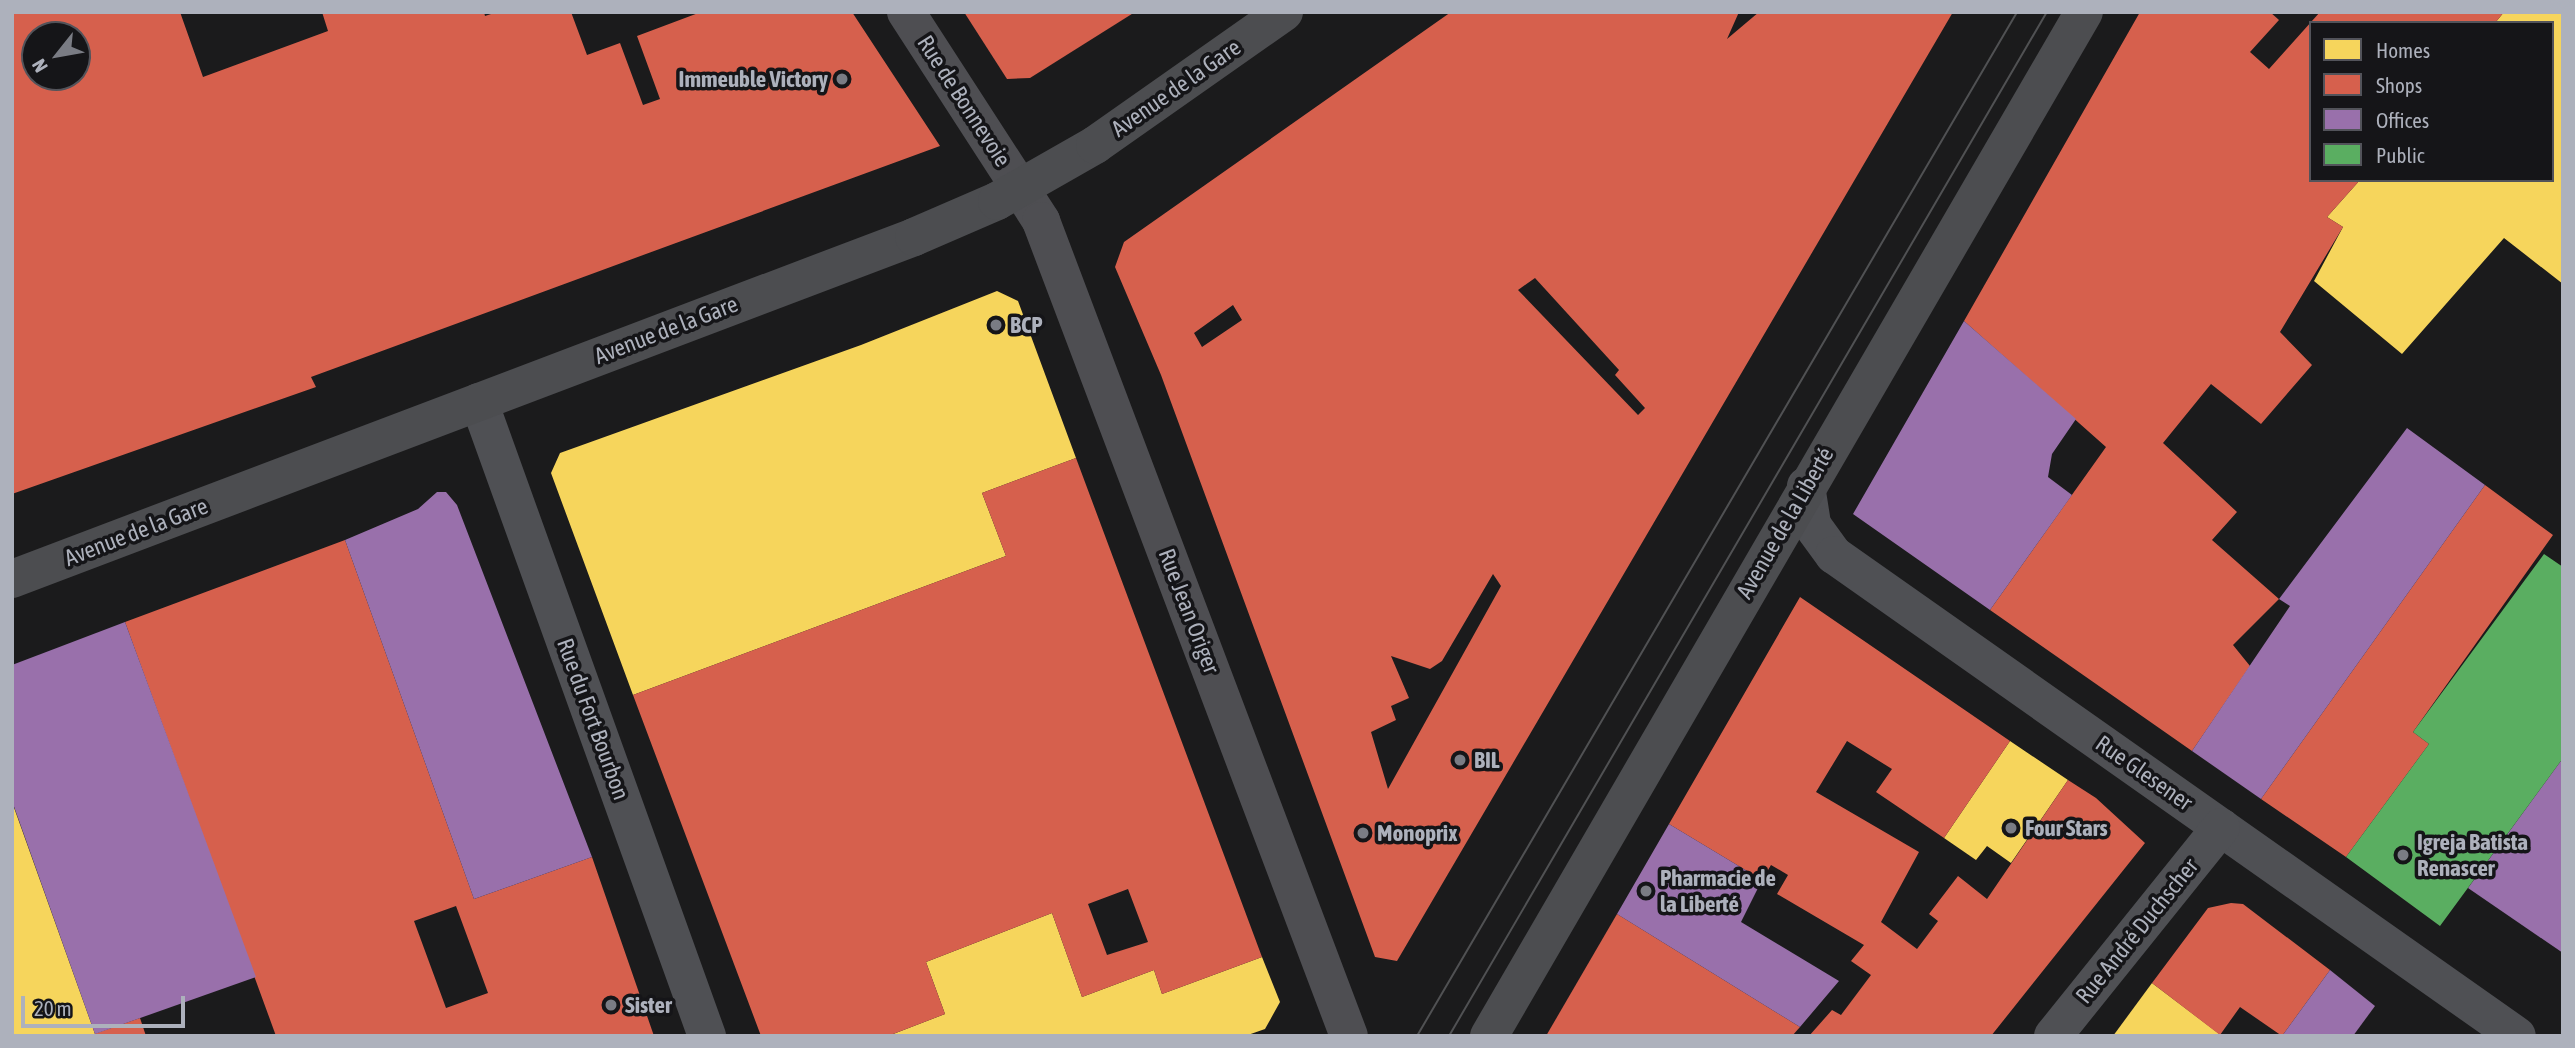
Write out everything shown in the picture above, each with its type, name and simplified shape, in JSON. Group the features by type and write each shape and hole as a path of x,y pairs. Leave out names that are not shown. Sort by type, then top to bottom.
{"main road":[{"name":"Rue de Bonnevoie","path":"906,12 1021,190"},
{"name":"Avenue de la Gare","path":"12,579 914,237 1021,190 1095,145 1284,12"},
{"name":"Avenue de la Liberté","path":"1489,1036 1806,486 2084,12"},
{"name":"Rue Jean Origer","path":"1021,190 1054,252 1349,1036"}],"street":[{"name":"Rue du Fort Bourbon","path":"479,402 707,1036"},
{"name":"Rue Glesener","path":"1806,486 1812,525 1834,555 2517,1036"},
{"name":"Rue André Duchscher","path":"2053,1036 2221,827"}],"building: Homes":[{"path":"2504,12 2563,12 2563,284 2504,238 2402,354 2314,281 2343,227 2327,217 2358,182 2554,182 2554,21 2497,21"},
{"path":"997,291 1018,301 1076,458 982,493 1006,556 633,695 551,473 560,453 861,345"},
{"path":"2010,741 2068,780 2011,863 1987,846 1976,860 1944,838"},
{"path":"12,802 95,1034 90,1036 12,1036"},
{"path":"1052,913 1082,997 1154,970 1162,994 1262,957 1280,1002 1265,1029 1245,1036 888,1036 945,1014 926,962"},
{"path":"2152,983 2222,1036 2113,1036"}],"building: Shops":[{"path":"12,12 180,12 203,77 328,31 322,12 484,12 485,16 497,12 571,12 587,55 620,43 643,105 660,99 637,36 701,12 852,12 940,146 311,377 316,387 12,494"},
{"path":"964,12 1135,12 1030,78 1007,79"},
{"path":"1451,12 1739,12 1727,39 1759,12 1953,12 1397,961 1375,957 1161,375 1115,267 1124,242","holes":["1535,278 1619,370 1615,375 1645,408 1638,415 1518,290","1233,305 1242,320 1202,347 1194,333","1493,574 1501,586 1388,789 1371,732 1396,720 1391,706 1409,698 1391,656 1430,669 1442,661"]},
{"path":"2140,12 2270,12 2279,20 2250,52 2269,69 2309,24 2309,182 2358,182 2327,217 2343,227 2280,332 2312,365 2261,424 2211,384 2163,443 2237,512 2212,540 2279,599 2233,645 2250,666 2192,751 1990,610 2106,447 1964,321"},
{"path":"2320,12 2504,12 2497,21 2312,21"},
{"path":"1076,458 1262,957 1162,994 1154,970 1082,997 1052,913 926,962 945,1014 888,1036 761,1036 633,695 1006,556 982,493","holes":["1128,889 1148,942 1107,955 1088,904"]},
{"path":"2485,485 2553,535 2413,732 2429,744 2346,857 2261,799"},
{"path":"345,540 474,899 592,857 654,1036 276,1036 125,622","holes":["456,906 488,993 446,1008 414,921"]},
{"path":"1800,597 2010,741 1944,838 1876,792 1892,769 1847,741 1816,792 1919,852 1881,922 1917,949 1938,921 1929,914 1958,876 1987,899 2068,780 2096,798 2145,843 1991,1036 1809,1036 1832,1010 1841,1015 1871,975 1851,961 1864,945 1777,894 1788,875 1771,865 1762,880 1669,824"},
{"path":"2231,903 2243,904 2330,970 2282,1036 2240,1007 2220,1035 2152,983 2208,908"},
{"path":"1617,914 1800,1027 1792,1036 1546,1036"},
{"path":"140,1018 146,1036 91,1036 91,1035"}],"building: Offices":[{"path":"1964,321 2076,419 2052,454 2048,477 2072,495 1990,610 1853,514"},
{"path":"2407,428 2485,485 2261,799 2192,751 2290,606 2279,599"},
{"path":"437,492 446,492 457,505 592,857 474,899 345,540 418,509"},
{"path":"125,622 256,977 95,1034 12,801 12,665"},
{"path":"2563,758 2563,953 2468,888"},
{"path":"1669,824 1762,880 1741,922 1839,981 1800,1027 1617,914"},
{"path":"2330,970 2375,1006 2353,1036 2282,1036"}],"building: Public":[{"path":"2544,554 2563,567 2563,758 2440,926 2346,857 2429,744 2413,732"}],"tram line":[{"path":"1417,1036 2017,12"},
{"path":"1449,1036 2047,12"}],"place":[{"name":"Immeuble Victory","path":"842,79"},
{"name":"BCP","path":"996,325"},
{"name":"BIL","path":"1460,760"},
{"name":"Four Stars","path":"2011,828"},
{"name":"Monoprix","path":"1363,833"},
{"name":"Igreja Batista Renascer","path":"2403,855"},
{"name":"Pharmacie de la Liberté","path":"1646,891"},
{"name":"Sister","path":"611,1005"}]}
